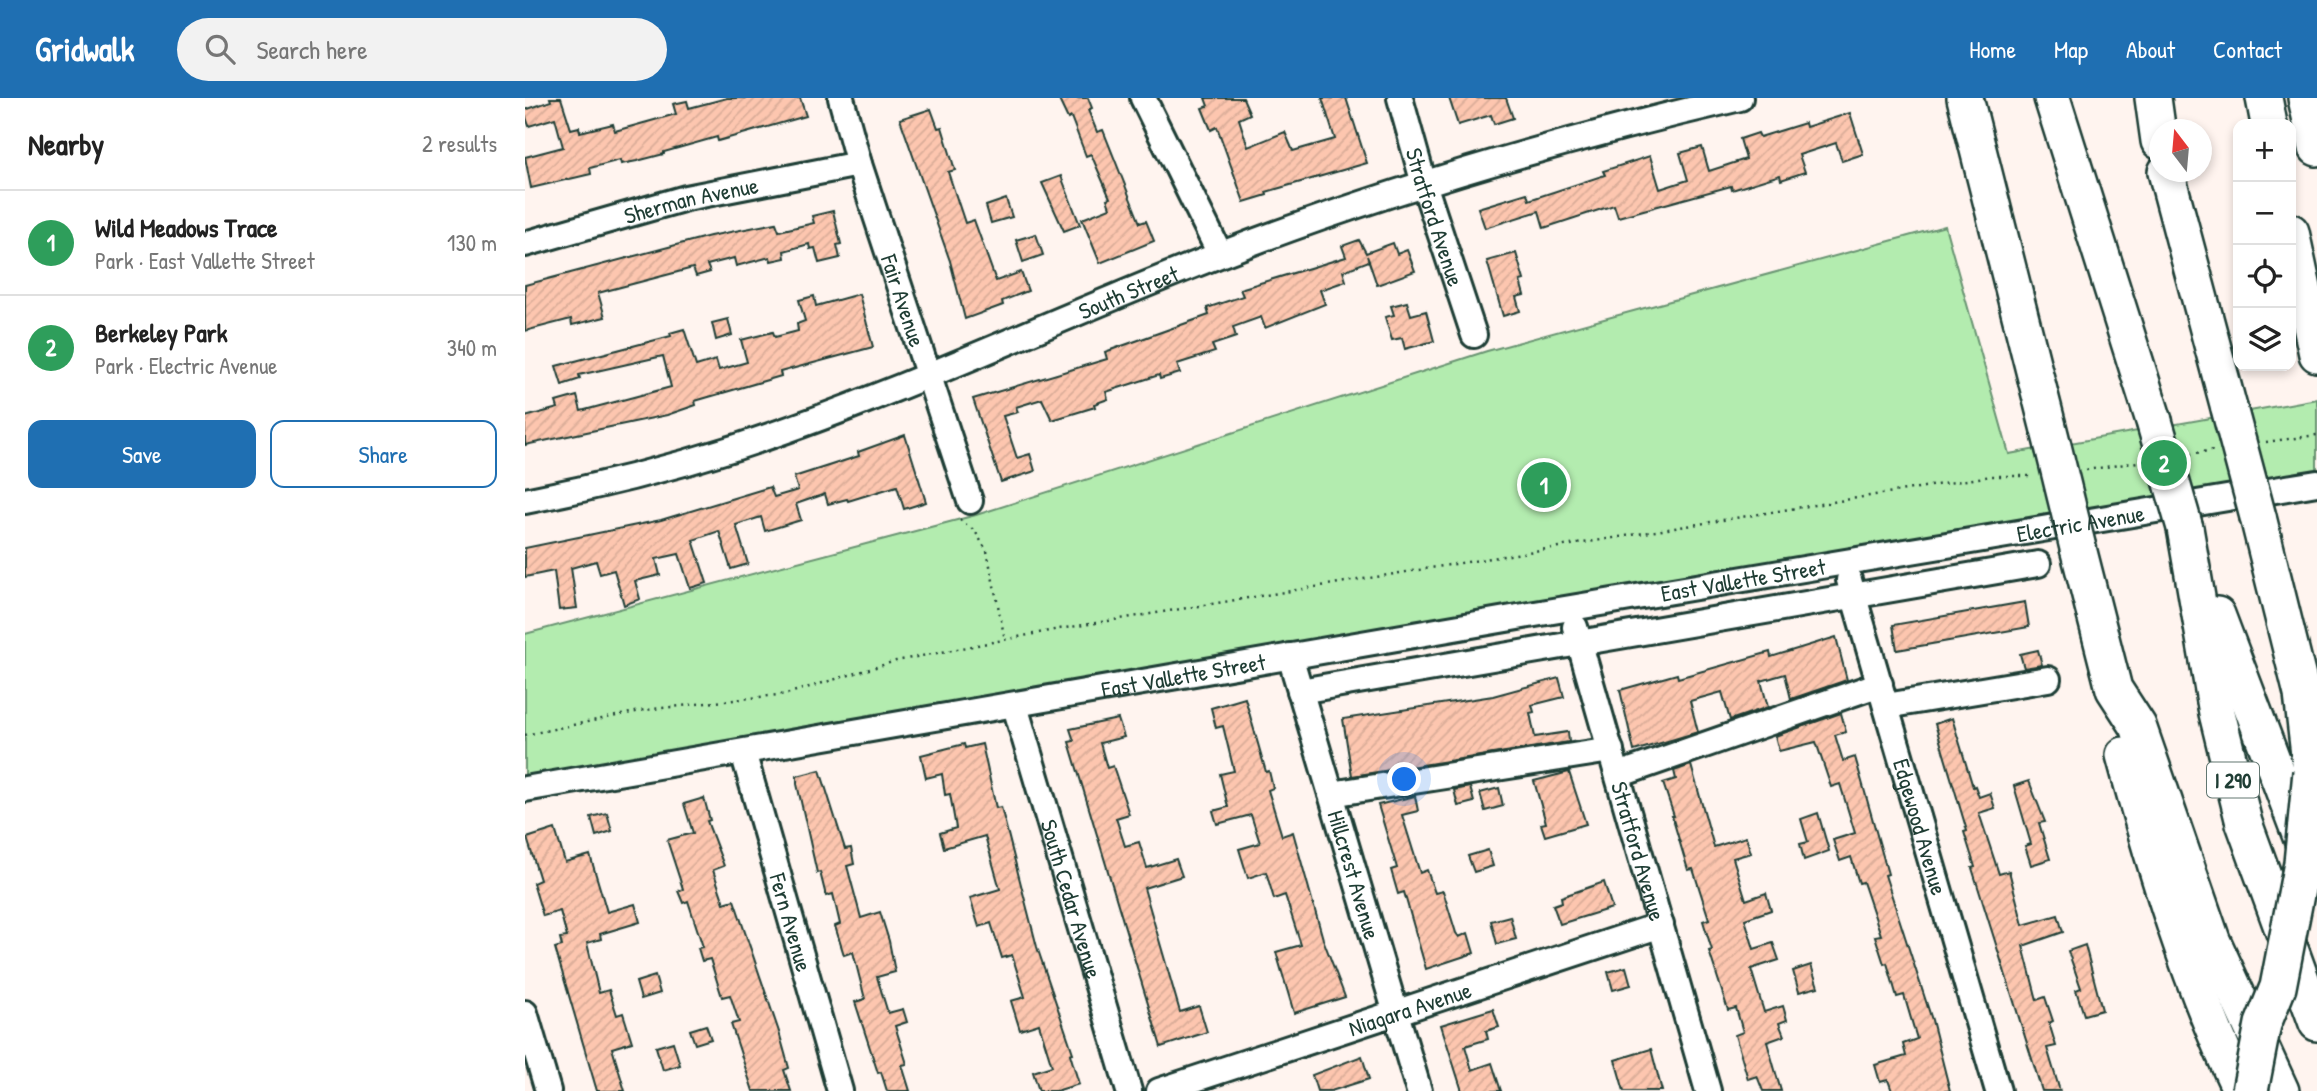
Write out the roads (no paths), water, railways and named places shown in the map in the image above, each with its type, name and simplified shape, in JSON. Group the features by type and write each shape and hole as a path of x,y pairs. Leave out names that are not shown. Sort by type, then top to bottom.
{"highway":[{"path":"1965,98 2046,461 2078,548 2114,689 2117,732 2153,862 2219,1044 2241,1091"},
{"name":"I 290","path":"2052,98 2154,421 2187,536 2217,713 2244,823 2317,1023"},
{"path":"2153,98 2156,119"},
{"path":"2264,98 2268,119"},
{"path":"2306,98 2317,148"},
{"path":"2168,182 2302,694 2311,772 2302,863 2277,987 2263,1024 2250,1091"},
{"path":"2294,245 2317,354"},
{"path":"2187,536 2317,879"},
{"path":"2114,689 2138,726 2212,940 2281,1091"},
{"path":"2267,1091 2279,1022 2277,987"}],"street":[{"name":"Fair Avenue","path":"841,98 859,164 929,374 965,510"},
{"path":"1143,98 1220,254"},
{"name":"Stratford Avenue","path":"1400,98 1424,184 1474,335"},
{"name":"South Street","path":"525,501 653,472 737,447 929,374 1220,254 1424,184 1677,105 1740,98"},
{"name":"Sherman Avenue","path":"525,244 686,198 859,164"},
{"name":"Electric Avenue","path":"1845,563 2317,483"},
{"name":"Edgewood Avenue","path":"1845,563 1998,1091"},
{"name":"East Vallette Street","path":"525,789 1845,563"},
{"name":"East Vallette Street","path":"1300,691 2038,564"},
{"name":"Stratford Avenue","path":"1570,609 1708,1091"},
{"name":"Hillcrest Avenue","path":"1290,656 1419,1091"},
{"path":"1618,775 1883,695 2049,679"},
{"name":"South Cedar Avenue","path":"1015,706 1129,1091"},
{"path":"1331,794 1611,750"},
{"name":"Fern Avenue","path":"743,752 840,1091"},
{"name":"Niagara Avenue","path":"1159,1091 1661,925"},
{"path":"525,1013 548,1091"}],"place":[{"name":"Berkeley Park","path":"2164,463"},
{"name":"Wild Meadows Trace","path":"1544,485"}]}
